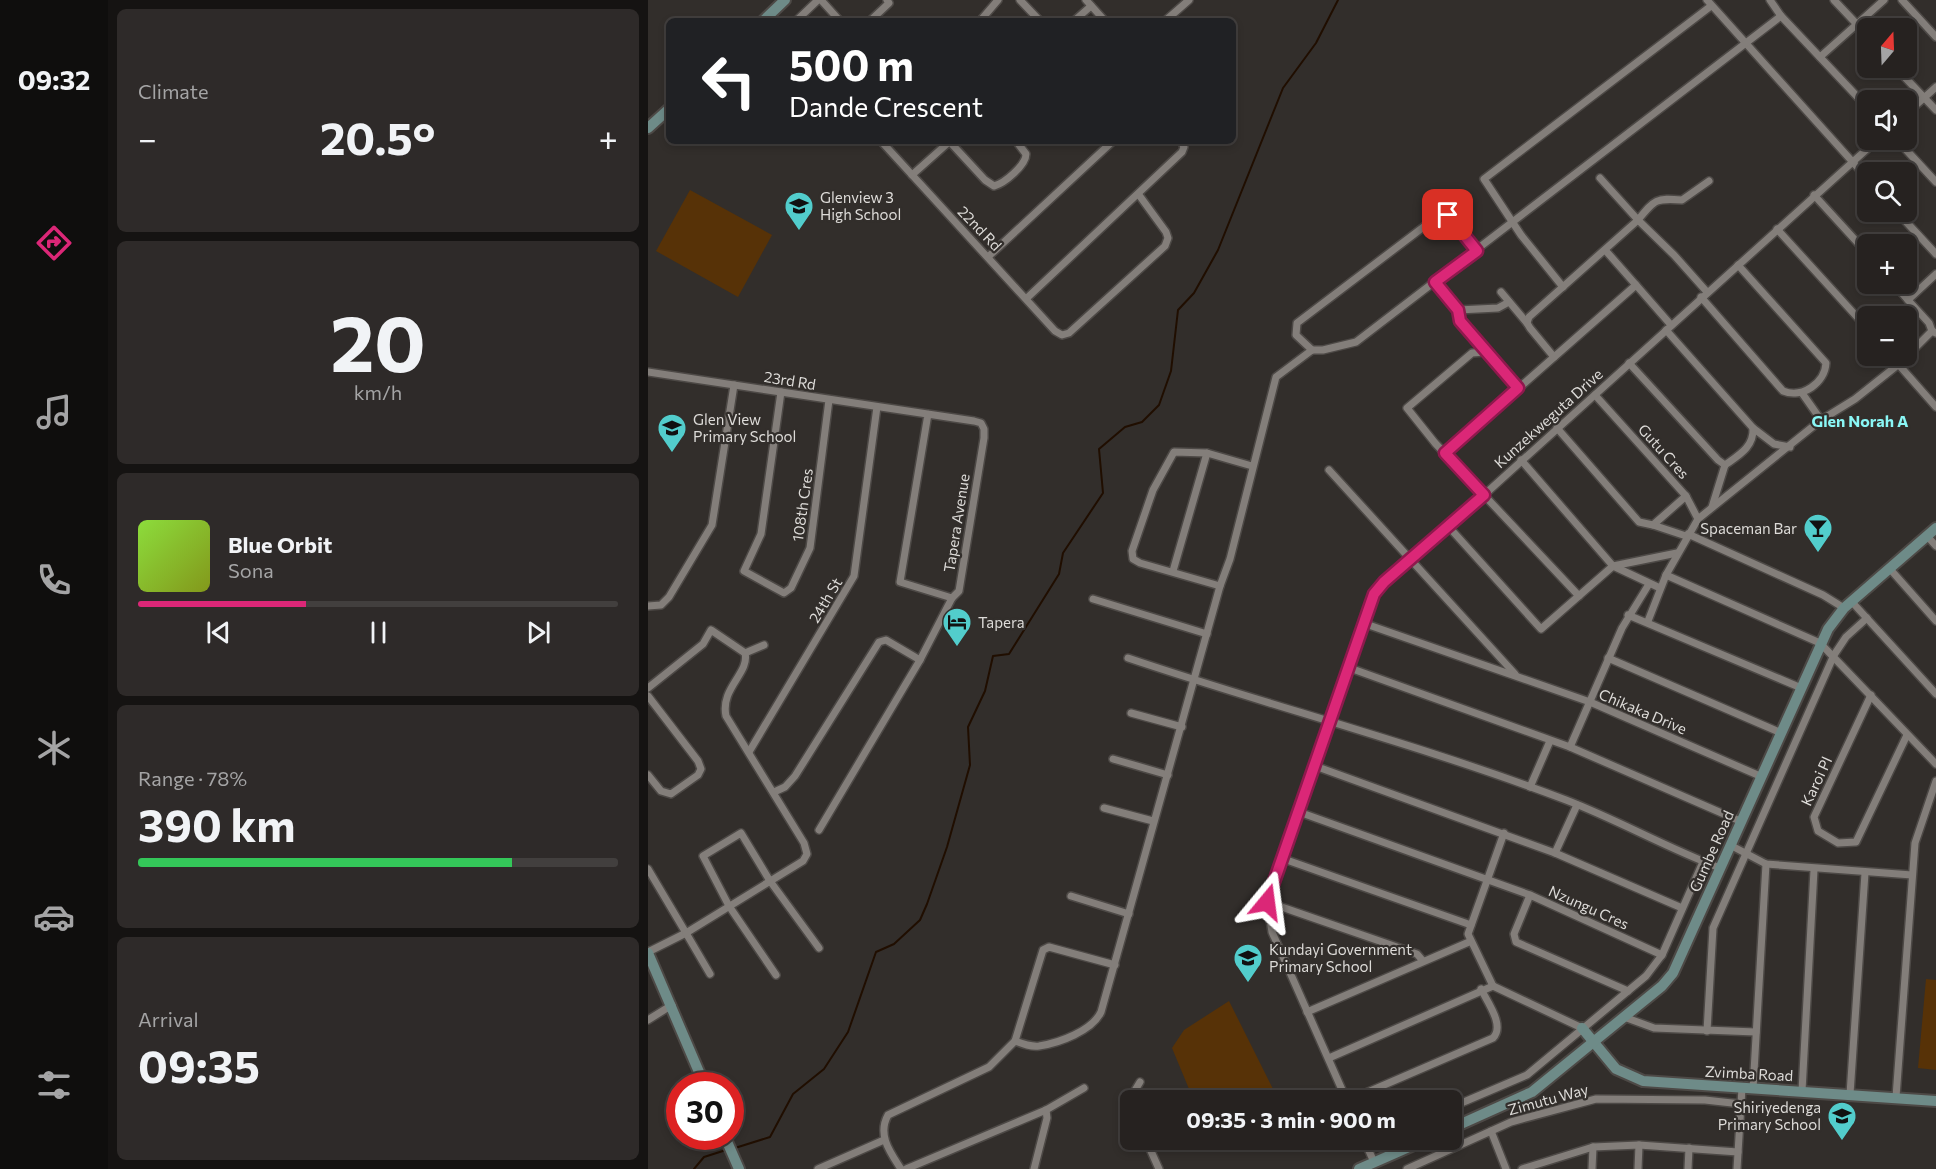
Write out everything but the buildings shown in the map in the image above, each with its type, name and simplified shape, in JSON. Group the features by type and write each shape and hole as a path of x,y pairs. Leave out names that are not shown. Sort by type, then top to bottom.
{"street":[{"path":"770,18 785,0"},
{"path":"799,18 820,0 837,18"},
{"path":"873,18 889,3 887,0"},
{"path":"983,18 998,0"},
{"path":"1020,0 1037,18"},
{"path":"1168,18 1189,0"},
{"path":"1770,0 1781,16 1857,96"},
{"path":"1834,0 1855,23"},
{"path":"1820,57 1855,23 1884,0"},
{"path":"1902,0 1936,37"},
{"path":"1076,18 1088,3 1102,18"},
{"path":"1563,287 1513,223 1485,178 1709,3 1857,167"},
{"path":"1015,1041 1031,1046 1045,1044 1093,1024 1101,1012 1220,586 1230,559 1276,377 1312,350 1323,350 1356,342 1781,16"},
{"path":"1905,78 1936,110"},
{"path":"1917,104 1936,87"},
{"path":"648,128 666,111"},
{"name":"22nd Rd","path":"884,144 1059,334 1069,333 1165,246 1167,235 1139,195"},
{"path":"912,175 946,144"},
{"path":"952,144 985,180 997,186 1027,157 1018,144"},
{"path":"989,256 1110,144"},
{"path":"1027,298 1139,195 1182,152 1182,144"},
{"name":"Kunzekweguta Drive","path":"1342,1090 1272,932 1267,902 1374,594 1411,558 1484,495 1865,150"},
{"path":"1906,150 1936,182"},
{"path":"1600,178 1674,255 1783,391 1802,393 1823,376 1826,363 1738,265"},
{"path":"1527,323 1529,317 1606,251 1652,203 1660,199 1682,200 1709,181"},
{"path":"1814,195 1857,242"},
{"path":"1312,350 1296,334 1297,323 1438,216 1444,214 1450,217 1477,251"},
{"path":"1906,222 1936,254"},
{"path":"1777,229 1857,317"},
{"path":"1606,251 1753,428 1774,444 1790,447"},
{"path":"1908,300 1936,274"},
{"path":"1435,282 1458,310 1460,321 1518,388"},
{"path":"1445,453 1636,285"},
{"path":"1501,292 1554,357"},
{"path":"1903,294 1934,332 1917,348"},
{"path":"1458,310 1498,308 1509,302"},
{"path":"1485,352 1472,353 1407,408 1445,453 1579,596"},
{"path":"1629,363 1725,465"},
{"path":"1648,621 1666,575 1698,519 1821,420 1854,399 1896,366"},
{"path":"1901,366 1936,407"},
{"name":"23rd Rd","path":"648,372 928,414"},
{"path":"648,606 661,605 669,597 712,525 734,385"},
{"name":"108th Cres","path":"781,392 761,534 744,571 784,593 791,588 810,548 829,400"},
{"path":"1802,393 1821,420"},
{"name":"Gutu Cres","path":"1594,395 1686,496 1653,525"},
{"name":"24th St","path":"749,752 854,576 877,407"},
{"path":"819,830 920,660 952,598 900,582 928,414"},
{"name":"Tapera Avenue","path":"928,414 974,421 981,423 984,429 959,591 952,598"},
{"path":"1557,428 1639,522 1687,535 1848,605 1867,618 1936,694"},
{"path":"1712,507 1725,465 1751,442 1753,428"},
{"path":"1220,586 1140,563 1133,559 1132,551 1153,490 1169,457 1174,452 1184,450 1207,453 1252,466"},
{"path":"1173,571 1207,453"},
{"path":"1521,460 1613,566 1660,588"},
{"name":"Chikaka Drive","path":"1329,470 1515,674"},
{"path":"1686,496 1698,519"},
{"path":"1448,526 1540,629 1613,566 1677,553"},
{"name":"Gumbe Road","path":"1462,1124 1532,1092 1662,986 1673,972 1820,643 1848,605 1936,528"},
{"path":"1927,536 1936,546"},
{"path":"1890,569 1936,621"},
{"path":"1666,575 1820,643 1936,764"},
{"path":"1570,747 1628,615 1649,584"},
{"path":"1094,599 1207,634"},
{"path":"1628,615 1648,621 1799,687"},
{"path":"1707,1031 1713,928 1834,656 1846,637 1867,618"},
{"name":"Chikaka Drive","path":"1363,623 1590,702 1760,776"},
{"path":"648,687 703,644 711,630 746,653"},
{"path":"774,792 785,787 795,776 879,642 886,640 920,660"},
{"path":"746,653 764,645"},
{"path":"699,1072 648,953 686,933 803,861 807,849 726,716 724,709 729,689 746,661 746,653"},
{"path":"1128,658 1195,681 1329,720 1530,787 1577,805 1720,868"},
{"path":"1608,658 1779,732"},
{"path":"1347,667 1570,747 1740,821"},
{"name":"Karoi Pl","path":"1871,695 1814,818 1818,831 1838,843 1856,842 1907,735"},
{"path":"648,696 698,761 701,769 698,774 671,794 661,791 648,775"},
{"path":"1131,713 1182,727"},
{"path":"1530,787 1550,741"},
{"path":"1113,759 1168,775"},
{"path":"1315,766 1504,833 1682,908"},
{"path":"1896,1096 1915,843 1936,781"},
{"path":"1555,853 1577,805"},
{"path":"1104,808 1154,821"},
{"path":"1299,812 1530,895"},
{"path":"776,975 729,906 703,856 741,833 770,881 819,948"},
{"path":"1504,833 1468,934 1469,942 1493,986 1582,1028"},
{"path":"1730,845 1766,864 1814,870 1912,875"},
{"path":"1281,858 1471,925"},
{"path":"1462,1103 1527,1075 1646,976 1662,955 1703,862"},
{"path":"1753,1089 1766,864"},
{"path":"648,869 710,974"},
{"path":"1802,1091 1814,870"},
{"path":"1850,1095 1865,873"},
{"name":"Nzungu Cres","path":"1628,991 1516,942 1514,934 1530,895 1662,955"},
{"path":"1071,896 1129,914"},
{"path":"1267,902 1417,954 1423,961"},
{"path":"1307,1012 1469,942"},
{"path":"901,1169 884,1140 884,1124 891,1113 989,1067 1015,1041 1040,956 1045,948 1115,964"},
{"path":"1329,1058 1493,986"},
{"path":"1372,1090 1493,1038 1498,1033 1499,1026 1481,990"},
{"path":"648,1020 672,1005"},
{"path":"1624,1017 1654,1028 1756,1032"},
{"name":"Zvimba Road","path":"1582,1028 1616,1069 1633,1078 1753,1089 1896,1096 1936,1101"},
{"path":"1135,1090 1140,1082"},
{"path":"906,1169 1046,1110 1084,1088"},
{"path":"1737,1169 1742,1088"},
{"name":"Zimutu Way","path":"1407,1169 1491,1131 1556,1108 1596,1099 1705,1100 1741,1104"},
{"path":"1033,1168 1047,1118 1046,1110"},
{"path":"1491,1131 1506,1169"},
{"path":"818,1169 884,1140"},
{"path":"1522,1169 1593,1147 1639,1145 1738,1152"},
{"path":"1638,1169 1639,1145"},
{"path":"1592,1169 1593,1147"},
{"path":"1688,1169 1689,1148"},
{"path":"731,1150 739,1169"},
{"path":"1150,1150 1159,1169"},
{"path":"1368,1150 1374,1162"},
{"path":"1359,1169 1402,1150"}],"shaded area":[{"path":"690,190 772,235 738,297 656,251"},
{"path":"1926,979 1936,980 1936,1070 1918,1068"},
{"path":"1229,1001 1274,1090 1189,1090 1172,1048 1184,1030"}],"waterway":[{"path":"744,1145 770,1137 793,1094 824,1069 848,1032 876,952 894,944 920,920 947,847 970,765 968,727 985,691 993,656 1009,654 1059,574 1063,553 1103,493 1099,449 1125,427 1142,422 1159,405 1171,371 1178,310 1194,293 1218,250 1283,88 1316,43 1338,0"},
{"path":"694,1169 704,1157 726,1150"}],"place":[{"name":"Glenview 3 High School","path":"799,232"},
{"name":"Glen View Primary School","path":"672,454"},
{"name":"Spaceman Bar","path":"1818,554"},
{"name":"Tapera","path":"957,648"},
{"name":"Kundayi Government Primary School","path":"1248,984"},
{"name":"Shiriyedenga Primary School","path":"1842,1142"}],"district":[{"name":"Glen Norah A","path":"1860,420"}],"route":[{"path":"1267,902 1272,880 1299,812 1367,608 1374,594 1384,582 1484,495 1445,453 1518,388 1460,321 1458,310 1435,282 1477,251 1448,215"}]}
